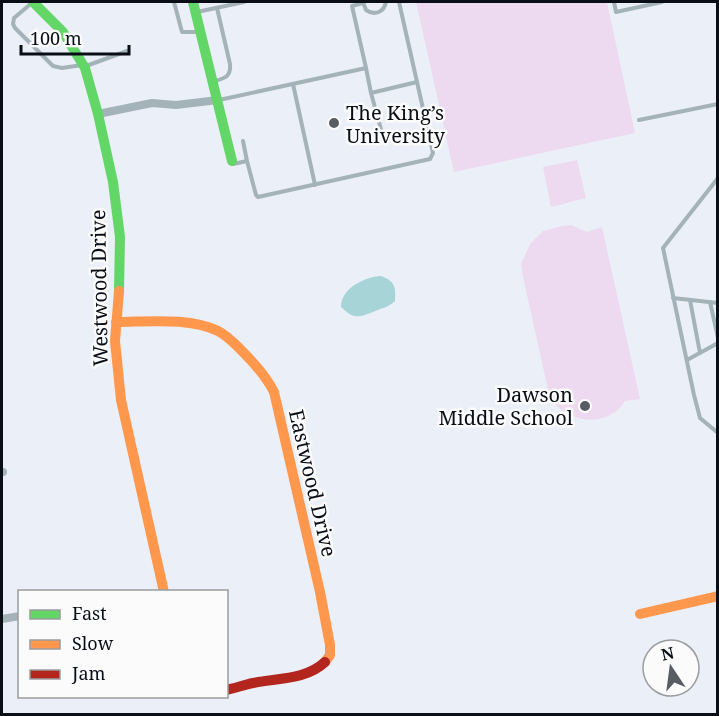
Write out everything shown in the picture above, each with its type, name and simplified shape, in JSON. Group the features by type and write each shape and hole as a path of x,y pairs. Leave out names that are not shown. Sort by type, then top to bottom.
{"street":[{"name":"Westwood Drive","path":"33,2 63,32 83,65 98,114 113,182 120,237 116,356 121,400 164,590"},
{"path":"195,7 232,161"},
{"path":"98,114 152,103 176,105 218,100"},
{"name":"Eastwood Drive","path":"116,322 176,323 214,329 225,335 258,365 274,392 320,592 330,653 323,663 298,675 228,690"},
{"path":"640,614 717,596"},
{"path":"2,619 18,616"}],"lane":[{"path":"33,2 14,18 13,24 53,66 62,68 83,65 127,51"},
{"path":"174,2 182,32 201,32"},
{"path":"195,7 217,8 244,2"},
{"path":"382,133 352,4 363,2 366,10 373,13 384,9 387,2"},
{"path":"243,141 258,197 430,159 433,153 399,2"},
{"path":"614,2 616,12 662,2"},
{"path":"213,81 225,78 230,71 217,8"},
{"path":"218,100 366,68"},
{"path":"371,93 417,82"},
{"path":"293,84 315,185"},
{"path":"639,120 717,104"},
{"path":"232,161 232,164 247,161"},
{"path":"717,178 663,248 700,418 717,433"},
{"path":"674,298 717,303"},
{"path":"690,300 700,352"},
{"path":"687,360 717,340 710,302"}],"shaded area":[{"path":"416,2 607,2 635,133 454,172"},
{"path":"577,160 586,198 551,207 543,167"},
{"path":"571,225 587,232 602,227 640,399 625,401 611,415 593,420 574,417 565,412 556,405 549,394 521,264 530,244 543,231"},
{"path":"381,276 394,285 395,301 384,308 359,316 349,314 341,307 342,300 349,289 361,281"}],"traffic: fast":[{"path":"33,2 63,32 85,68 113,182 120,237 119,291"},
{"path":"193,2 232,161"}],"traffic: slow":[{"path":"119,291 115,341 121,400 164,590"},
{"path":"116,322 181,322 218,331 231,340 260,370 271,386 320,592 330,645 330,655 325,662"},
{"path":"640,614 718,596"}],"traffic: jam":[{"path":"228,689 300,675 325,662"}],"place":[{"name":"The King’s University","path":"334,123"},
{"name":"Dawson Middle School","path":"585,406"}]}
